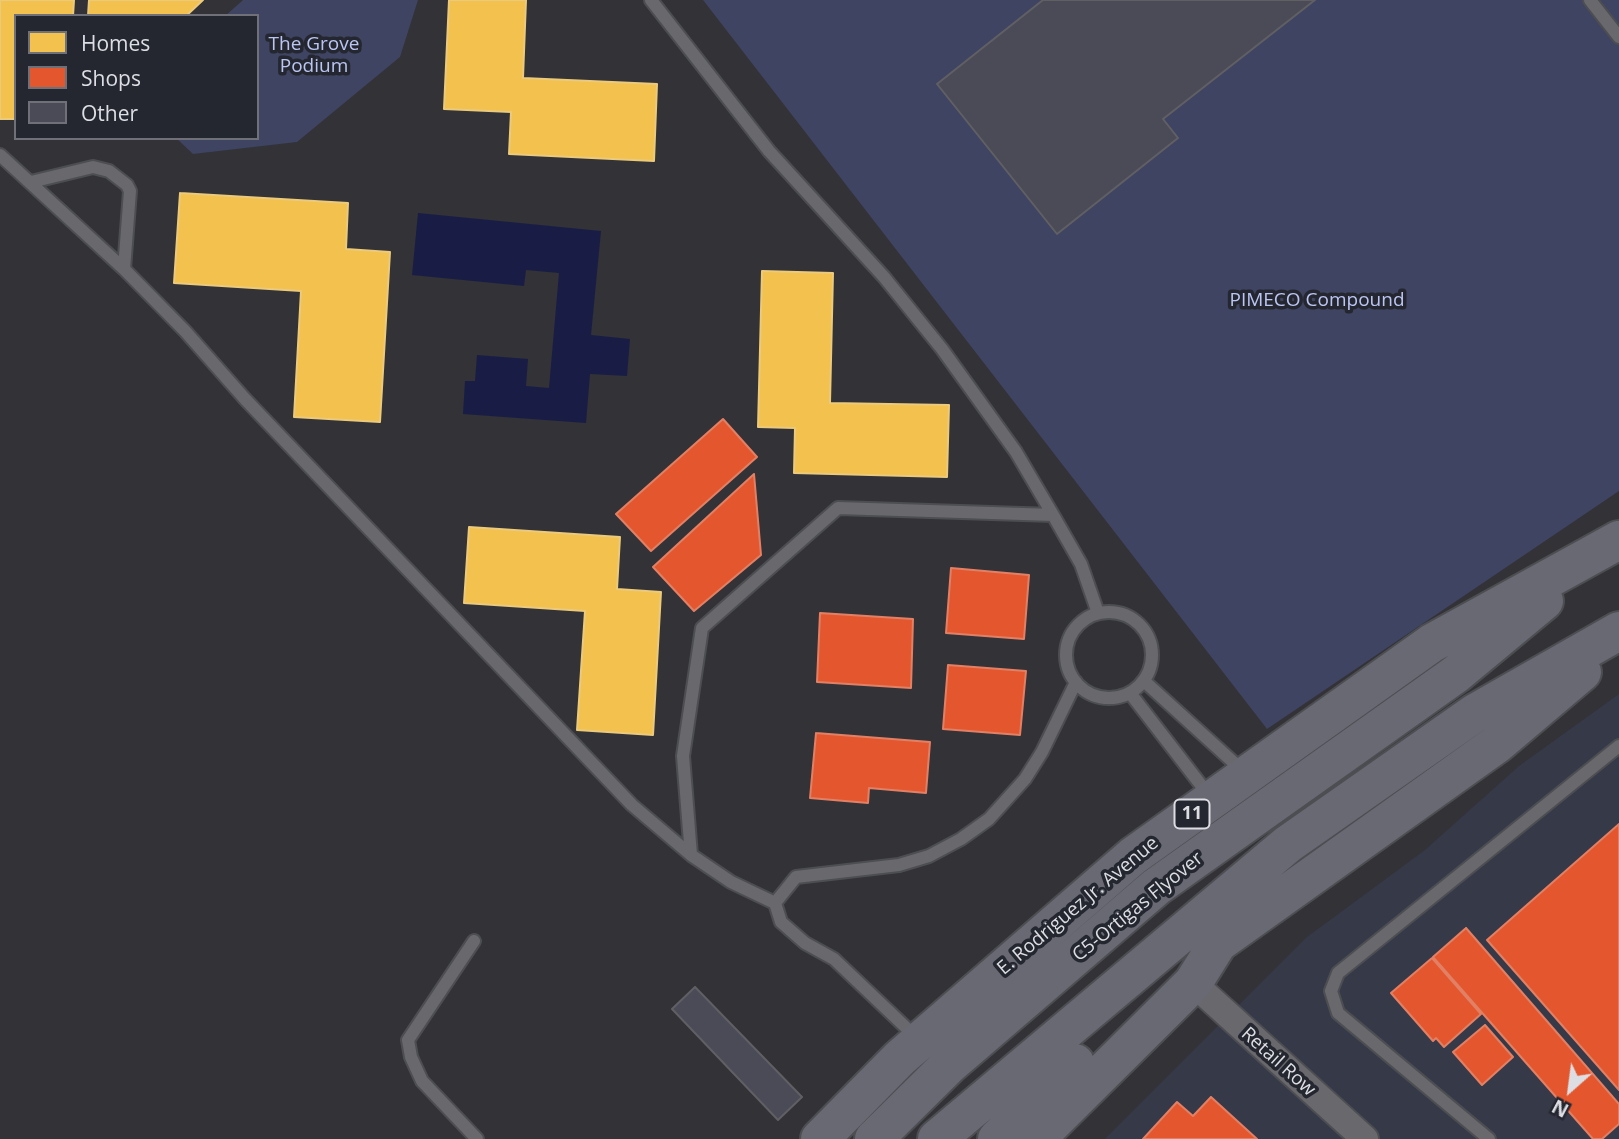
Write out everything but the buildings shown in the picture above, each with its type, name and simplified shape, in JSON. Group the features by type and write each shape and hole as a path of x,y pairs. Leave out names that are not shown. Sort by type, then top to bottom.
{"main road":[{"name":"E. Rodriguez Jr. Avenue","path":"1456,674 1613,544"},
{"name":"E. Rodriguez Jr. Avenue","path":"820,1139 920,1041 1133,856 1432,643 1613,544"},
{"path":"937,1139 1288,844 1475,713 1619,631"},
{"path":"997,1139 1173,970 1218,943 1497,744 1619,640"},
{"name":"C5-Ortigas Flyover","path":"874,1139 950,1064 1156,887 1456,674"},
{"path":"1037,1139 1192,983 1218,943"}],"street":[{"name":"Retail Row","path":"1192,983 1366,1139"}],"lane":[{"path":"651,0 769,151 884,277 942,349 1016,452 1054,515 1081,564 1098,613"},
{"path":"1590,0 1619,37"},
{"path":"0,155 124,268 632,804 691,855 731,881 775,903 781,922 805,943 834,959 920,1041"},
{"path":"31,182 93,167 109,171 127,185 130,191 124,268"},
{"path":"691,855 683,756 702,628 838,508 1054,515"},
{"path":"1098,613 1125,615 1137,622 1147,636 1152,661 1144,681 1130,692 1116,697 1101,697 1085,691 1076,682 1066,656 1068,642 1083,620 1098,613"},
{"path":"1144,681 1246,773"},
{"path":"775,903 796,877 899,865 929,856 989,819 1025,779 1042,752 1076,682"},
{"path":"1130,692 1212,799"},
{"path":"1489,1139 1338,1013 1331,991 1338,973 1619,746"},
{"path":"474,941 408,1040 411,1057 422,1081 477,1139"}],"shaded area":[{"path":"418,213 601,231 591,335 630,339 627,376 590,374 586,423 463,414 465,381 475,381 477,355 528,359 526,386 549,388 559,273 526,270 524,286 412,275"},
{"path":"1619,694 1619,1139 1105,1139 1307,937 1425,850 1519,766"}],"green space":[{"name":"The Grove Podium","path":"243,0 418,0 400,57 297,142 193,154 178,140 259,140 259,14 227,14"},
{"name":"PIMECO Compound","path":"703,0 1619,0 1619,491 1267,729"}]}
